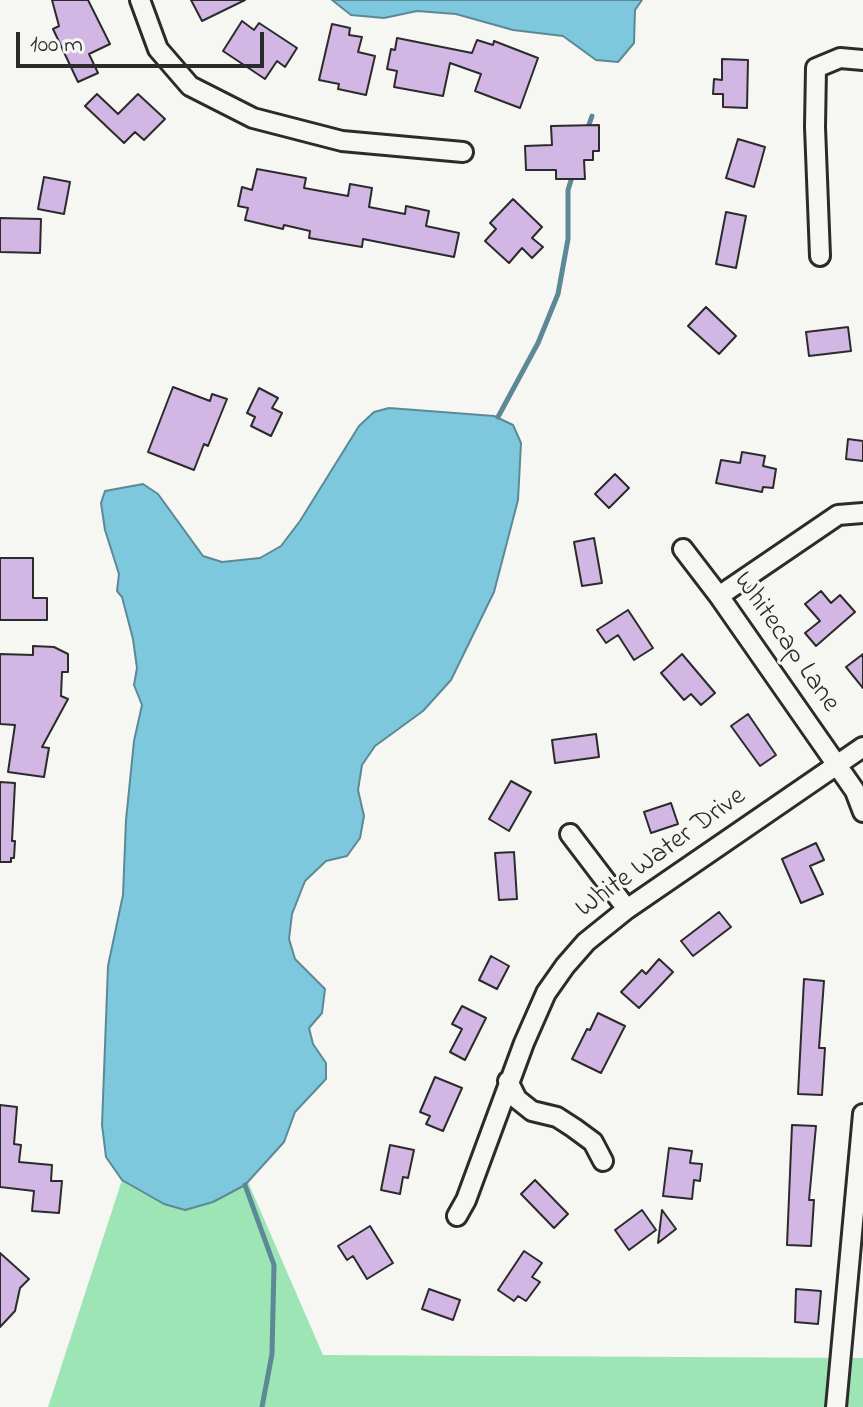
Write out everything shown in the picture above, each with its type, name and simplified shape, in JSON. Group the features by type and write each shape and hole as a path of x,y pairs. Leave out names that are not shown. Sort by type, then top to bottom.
{"street":[{"path":"140,0 158,49 190,86 253,118 342,141 463,152"},
{"path":"820,256 816,68 840,58 863,60"},
{"path":"719,596 838,515 863,513"},
{"name":"Whitecap Lane","path":"683,549 855,791 863,812"},
{"name":"White Water Drive","path":"457,1216 466,1200 508,1081 546,993 586,942 627,909 863,747"},
{"path":"570,834 627,909"},
{"path":"508,1081 517,1099 532,1111 557,1117 593,1142 603,1161"},
{"path":"836,1407 863,1114"}],"green space":[{"path":"122,1180 164,1204 248,1182 323,1355 863,1358 863,1407 48,1407"}],"water":[{"path":"332,0 642,0 635,10 634,43 618,62 596,60 563,36 513,30 456,14 417,11 384,18 351,15"},
{"path":"389,408 494,416 513,425 521,443 518,500 494,592 451,680 423,711 375,746 362,765 358,790 364,816 360,838 347,856 326,861 305,881 292,914 289,939 295,959 325,989 322,1013 309,1028 313,1044 326,1063 326,1079 295,1112 284,1142 245,1185 213,1202 185,1210 164,1204 122,1180 106,1157 102,1125 108,966 123,895 126,820 134,741 142,705 134,685 137,668 133,639 122,597 117,591 119,574 105,530 101,503 105,491 143,484 158,494 203,556 222,562 260,558 281,546 300,521 359,426 374,412"}],"building":[{"path":"52,0 88,0 110,44 89,54 98,73 78,82 53,29 59,26"},
{"path":"191,0 245,0 202,21"},
{"path":"242,21 254,30 259,23 297,48 285,67 277,61 265,79 223,51"},
{"path":"332,24 350,28 349,35 362,37 358,52 375,56 366,95 338,89 339,84 319,80"},
{"path":"397,38 472,53 477,40 493,45 494,41 538,58 520,108 475,91 481,74 450,63 443,96 394,87 397,71 387,69"},
{"path":"722,59 748,60 747,108 723,107 723,94 713,94 714,79 722,80"},
{"path":"97,94 118,114 138,94 165,119 144,140 135,132 124,143 85,106"},
{"path":"599,125 599,151 593,151 593,160 584,160 585,179 556,179 556,170 526,170 525,146 552,145 551,126"},
{"path":"738,139 765,147 754,187 726,178"},
{"path":"257,169 306,178 304,188 348,196 350,184 372,188 369,207 405,214 406,206 429,211 426,226 459,233 454,257 363,239 362,247 309,238 310,231 284,225 283,229 245,220 248,208 238,206 242,187 252,190"},
{"path":"44,177 70,182 64,214 38,209"},
{"path":"513,199 542,227 532,238 543,247 532,258 522,248 509,263 485,241 496,229 490,223"},
{"path":"726,212 746,216 736,268 716,264"},
{"path":"0,218 41,219 40,253 0,252"},
{"path":"706,307 736,336 719,354 688,326"},
{"path":"848,327 851,351 809,356 806,332"},
{"path":"173,387 210,401 212,394 227,399 208,446 204,444 194,470 148,452"},
{"path":"259,388 278,398 272,408 282,413 271,436 251,426 255,417 247,413"},
{"path":"848,439 863,441 863,461 846,459"},
{"path":"742,452 765,456 763,466 776,469 773,488 763,487 762,492 716,483 721,460 740,463"},
{"path":"615,474 629,488 609,508 595,494"},
{"path":"594,538 602,583 582,586 574,542"},
{"path":"0,558 33,558 33,598 47,598 47,620 0,620"},
{"path":"821,591 831,603 840,595 855,612 816,646 805,633 820,621 805,604"},
{"path":"628,610 653,648 634,660 618,635 606,643 597,630"},
{"path":"33,646 54,647 68,654 68,672 62,672 61,696 68,699 42,747 49,748 44,777 8,772 15,725 0,724 0,654 33,655"},
{"path":"682,654 715,693 701,705 691,694 684,700 661,673"},
{"path":"863,654 863,688 846,667"},
{"path":"748,714 776,755 760,766 731,726"},
{"path":"596,734 599,757 555,763 552,740"},
{"path":"511,781 531,792 509,831 489,819"},
{"path":"0,782 15,783 12,841 15,841 11,862 0,862"},
{"path":"671,803 678,824 651,833 644,812"},
{"path":"816,843 824,860 810,866 823,894 801,903 782,859"},
{"path":"514,852 517,899 499,900 495,853"},
{"path":"719,912 731,927 693,956 681,941"},
{"path":"491,956 509,966 497,989 479,980"},
{"path":"659,959 673,972 639,1008 621,992 642,970 646,974"},
{"path":"804,979 824,981 819,1048 825,1048 822,1095 798,1094"},
{"path":"462,1006 486,1018 465,1060 450,1052 462,1029 452,1024"},
{"path":"598,1013 625,1026 601,1073 572,1059"},
{"path":"435,1077 462,1088 443,1131 426,1124 430,1116 420,1112"},
{"path":"0,1105 17,1107 14,1144 21,1145 19,1162 52,1165 51,1181 62,1181 59,1213 32,1211 34,1191 0,1187"},
{"path":"792,1125 816,1126 809,1200 814,1200 811,1246 787,1245"},
{"path":"390,1145 414,1150 408,1178 403,1177 400,1194 381,1190"},
{"path":"669,1148 692,1151 690,1163 702,1164 700,1181 694,1180 692,1199 663,1196"},
{"path":"535,1180 568,1214 554,1228 521,1194"},
{"path":"642,1210 656,1230 629,1250 615,1230"},
{"path":"662,1210 676,1229 658,1243"},
{"path":"370,1226 393,1263 367,1279 353,1256 347,1260 338,1246"},
{"path":"524,1251 542,1263 532,1277 540,1282 526,1301 518,1296 514,1301 498,1290"},
{"path":"0,1253 29,1279 20,1288 15,1311 0,1327"},
{"path":"429,1289 460,1300 453,1320 422,1309"},
{"path":"796,1289 821,1291 818,1324 795,1322"}],"waterway":[{"path":"587,130 592,116"},
{"path":"498,417 538,343 558,294 568,239 568,190 573,174"},
{"path":"245,1185 274,1265 272,1354 262,1407"}]}
